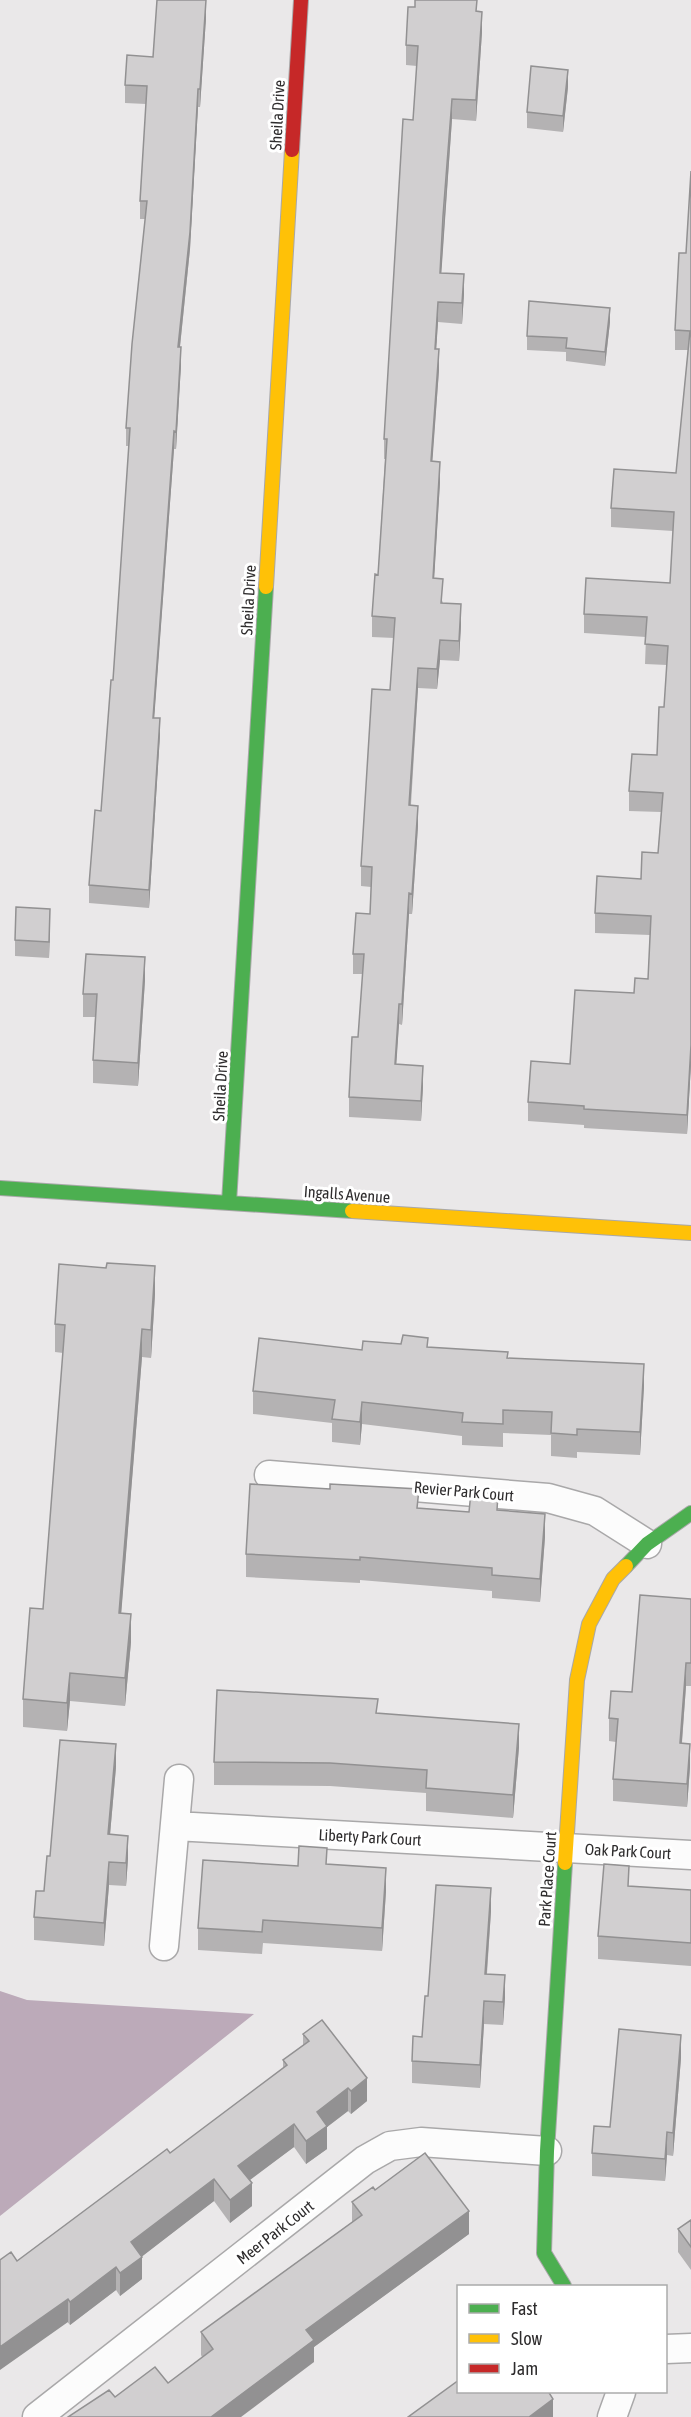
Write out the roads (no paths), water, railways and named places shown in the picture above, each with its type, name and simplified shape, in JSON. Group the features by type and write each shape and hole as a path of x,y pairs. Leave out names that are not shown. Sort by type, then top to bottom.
{"street":[{"name":"Sheila Drive","path":"229,1203 301,0"},
{"name":"Ingalls Avenue","path":"0,1188 691,1233"},
{"name":"Revier Park Court","path":"269,1475 548,1498 595,1511 647,1544"},
{"name":"Park Place Court","path":"563,2285 544,2253 547,2151 578,1680 589,1624 613,1579 647,1544 691,1513"},
{"path":"164,1946 179,1779"},
{"name":"Liberty Park Court","path":"175,1826 566,1848"},
{"name":"Oak Park Court","path":"566,1848 691,1855"},
{"name":"Meer Park Court","path":"37,2417 365,2160 390,2146 421,2142 547,2151"},
{"path":"667,2349 691,2348"},
{"path":"612,2417 620,2393"}]}
